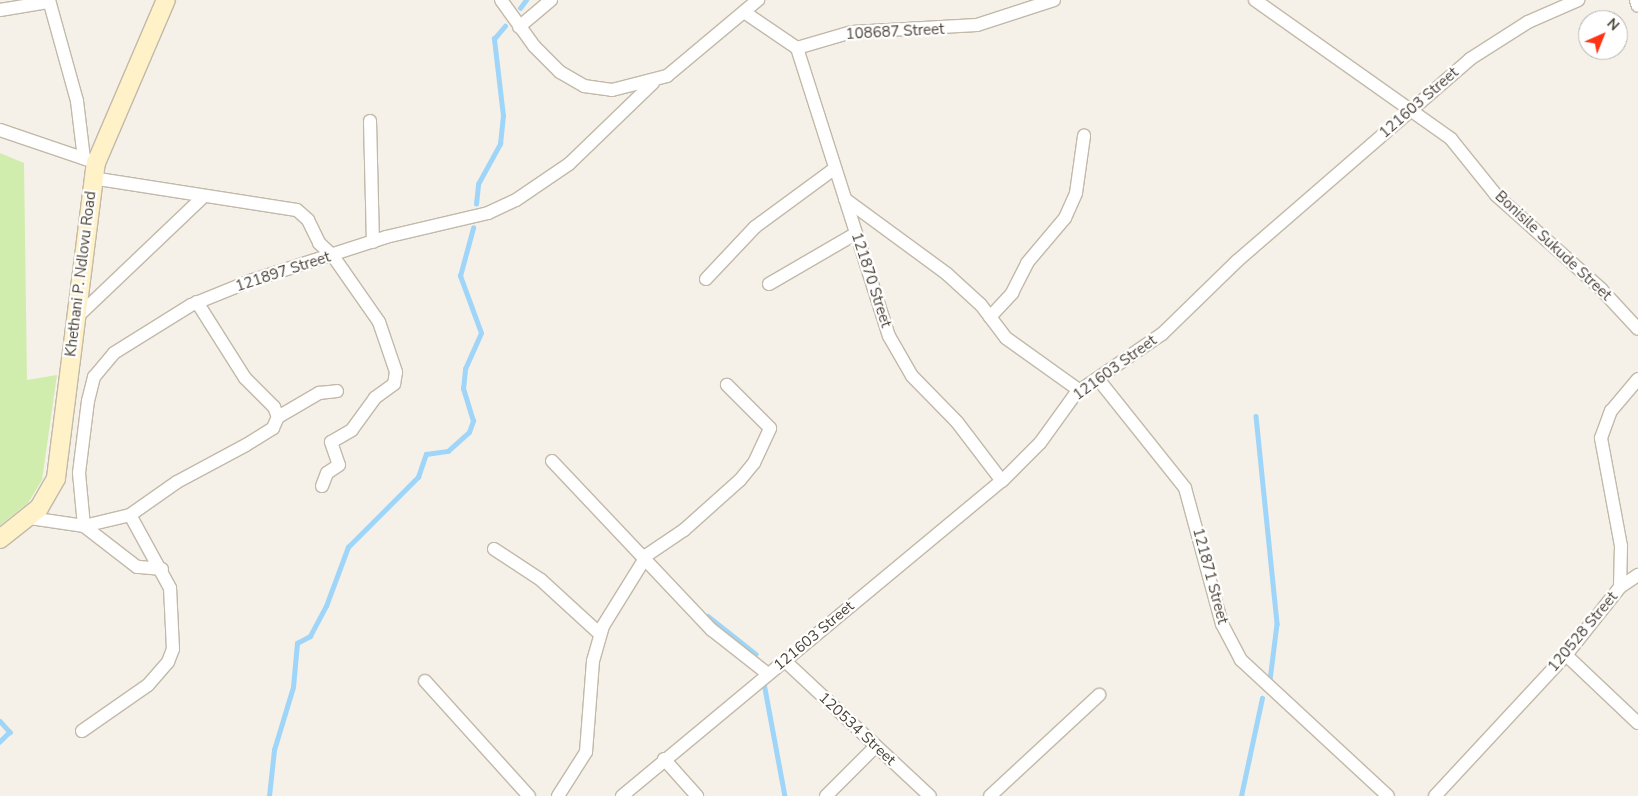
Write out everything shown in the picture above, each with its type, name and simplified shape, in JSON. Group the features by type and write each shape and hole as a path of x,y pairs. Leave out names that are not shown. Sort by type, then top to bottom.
{"street":[{"name":"Khethani P. Ndlovu Road","path":"0,539 30,518 56,478 76,318 91,167 166,0"},
{"path":"501,0 519,27 553,66 584,86 612,90 653,83 694,56 758,0"},
{"path":"519,27 551,0"},
{"name":"108687 Street","path":"797,48 852,32 977,25 1054,0"},
{"name":"Bonisile Sukude Street","path":"1255,0 1412,109 1451,139 1496,195 1601,289 1638,329"},
{"name":"121603 Street","path":"622,796 664,759 1002,481 1040,443 1080,391 1162,334 1237,261 1412,109 1499,39 1578,0"},
{"path":"1636,0 1638,6"},
{"path":"0,10 49,1 77,101 91,167"},
{"path":"744,12 797,48"},
{"name":"121870 Street","path":"797,48 855,234 900,360 957,422 1002,481"},
{"name":"121897 Street","path":"84,526 79,473 94,377 114,353 197,302 373,242 488,212 516,200 569,164 653,83"},
{"path":"370,120 373,242"},
{"path":"0,130 91,167 204,196 297,210 308,220 319,244 333,256 386,334 396,372 394,384 375,398 352,430 331,442 339,465 328,474 322,486"},
{"path":"990,317 1012,293 1027,263 1065,218 1076,193 1084,136"},
{"path":"706,279 755,227 834,169"},
{"path":"76,318 204,196"},
{"path":"845,198 954,280 990,317 1006,338 1080,391"},
{"path":"769,284 855,234"},
{"path":"197,302 245,378 274,406 278,417"},
{"name":"120528 Street","path":"1435,796 1566,655 1620,587 1621,546 1601,438 1611,411 1638,379"},
{"name":"121871 Street","path":"1098,380 1185,488 1222,624 1241,660 1388,796"},
{"path":"558,796 586,752 588,697 600,634 646,562 647,555 703,513 754,463 770,428 727,385"},
{"path":"30,518 84,526 130,515 177,482 246,446 273,428 278,417 319,393 337,391"},
{"path":"552,461 712,630 768,674"},
{"path":"82,731 129,700 168,662 174,642 170,588 162,569 130,515"},
{"path":"84,526 137,567 162,569"},
{"path":"494,549 541,580 600,634"},
{"path":"1620,587 1638,576"},
{"path":"1566,655 1638,723"},
{"name":"120534 Street","path":"785,661 875,747 930,796"},
{"path":"425,681 529,796"},
{"path":"990,796 1099,695"},
{"path":"826,796 875,747"},
{"path":"664,759 697,796"}],"green space":[{"path":"0,153 24,163 27,380 57,375 42,480 28,503 0,525"}],"waterway":[{"path":"520,8 526,0"},
{"path":"476,204 478,184 500,144 503,116 494,39 505,26"},
{"path":"269,796 274,750 293,687 297,643 310,636 326,606 348,547 418,477 426,454 448,451 469,432 473,421 463,389 465,369 481,333 460,276 473,228"},
{"path":"1256,416 1277,624 1270,680"},
{"path":"708,616 756,654"},
{"path":"764,683 785,796"},
{"path":"1241,796 1262,698"},
{"path":"0,721 10,732 0,742"}]}
